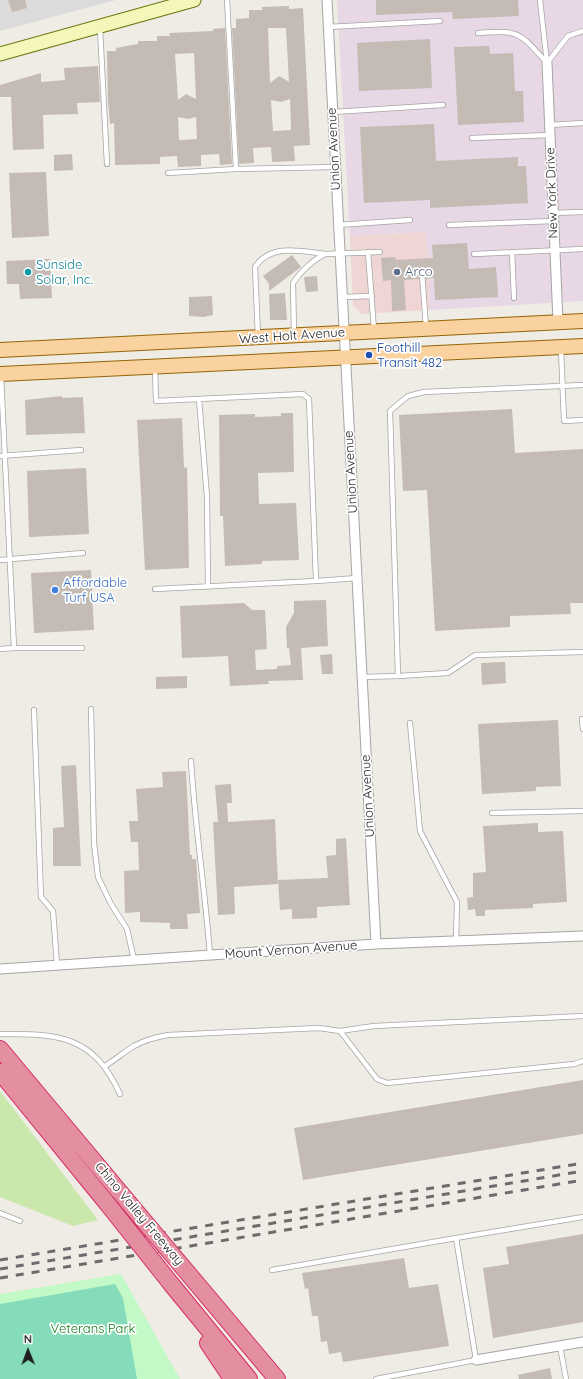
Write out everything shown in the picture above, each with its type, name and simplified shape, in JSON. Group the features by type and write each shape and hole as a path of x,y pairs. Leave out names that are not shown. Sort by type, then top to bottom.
{"highway":[{"name":"Chino Valley Freeway","path":"0,1049 6,1067 106,1202 249,1379"},
{"name":"Chino Valley Freeway","path":"6,1067 128,1202 277,1379"},
{"path":"187,1303 202,1335 232,1379"}],"main road":[{"name":"West Holt Avenue","path":"0,350 258,338 374,330 583,321"},
{"name":"West Holt Avenue","path":"0,374 583,346"}],"street":[{"path":"0,54 194,0"},
{"name":"Union Avenue","path":"327,0 376,944"},
{"name":"New York Drive","path":"547,63 558,322"},
{"name":"Mount Vernon Avenue","path":"0,969 376,944 583,936"},
{"path":"476,1360 583,1342"}],"lane":[{"path":"227,0 236,170"},
{"path":"540,0 547,63"},
{"path":"328,27 440,21"},
{"path":"100,26 107,164"},
{"path":"478,33 506,31 514,32 527,40 547,63"},
{"path":"547,63 568,36 583,31"},
{"path":"332,112 444,105"},
{"path":"472,138 550,130 583,123"},
{"path":"168,174 335,167"},
{"path":"449,225 553,217 583,212"},
{"path":"338,224 410,220"},
{"path":"474,254 583,249"},
{"path":"258,338 255,267 268,253 283,251 326,254 380,252"},
{"path":"368,252 374,330"},
{"path":"512,252 514,298"},
{"path":"294,335 293,283 318,258 326,254"},
{"path":"422,273 426,328"},
{"path":"342,297 372,296"},
{"path":"561,347 564,421 583,420"},
{"path":"155,367 156,401 303,394 309,399 316,581"},
{"path":"0,374 2,456 14,648"},
{"path":"398,676 390,411 408,396 424,392 583,385"},
{"path":"199,399 207,497 208,587"},
{"path":"2,456 81,450"},
{"path":"0,560 83,554"},
{"path":"155,590 357,578"},
{"path":"0,649 82,648"},
{"path":"362,677 448,673 475,655 583,652"},
{"path":"91,709 94,843 98,877 111,904 127,929 134,960"},
{"path":"34,710 42,897 53,911 57,965"},
{"path":"582,719 583,728"},
{"path":"410,723 420,831 457,902 456,941"},
{"path":"191,760 195,820 204,882 210,955"},
{"path":"492,813 583,811"},
{"path":"105,1066 133,1047 153,1038 168,1035 319,1028 340,1031 374,1026 583,1016"},
{"path":"340,1031 377,1079 387,1083 574,1064 583,1061"},
{"path":"0,1034 33,1034 65,1038 77,1044 105,1066 111,1074 120,1094"},
{"path":"0,1213 20,1221"},
{"path":"272,1270 583,1217"},
{"path":"376,1379 476,1360 456,1238"},
{"path":"560,1346 566,1379"}],"shaded area":[{"path":"0,0 116,0 0,31"},
{"path":"337,0 583,0 583,301 430,310 426,232 350,236"},
{"path":"427,232 430,310 362,314 353,306 350,236"}],"green space":[{"path":"0,1091 98,1220 73,1226 0,1197"},
{"name":"Veterans Park","path":"121,1274 180,1379 0,1379 0,1294"},
{"name":"Veterans Park","path":"115,1284 123,1298 137,1379 0,1379 0,1304"}],"building":[{"path":"8,0 25,0 27,8 12,12"},
{"path":"376,0 518,0 519,16 453,19 452,12 376,15"},
{"path":"289,6 289,9 303,8 310,145 294,146 295,161 272,162 271,147 253,148 254,163 239,164 232,28 236,28 236,19 249,18 249,10 262,10 262,7","holes":["268,28 286,28 289,82 279,76 270,83","290,99 291,130 273,131 271,100 281,102"]},
{"path":"225,28 232,164 220,165 219,154 201,155 201,166 178,167 177,156 160,157 160,164 115,165 114,123 110,124 108,101 107,51 116,51 116,48 138,44 138,41 157,41 157,36 170,36 169,33 213,31 213,29","holes":["194,53 196,99 186,94 178,100 175,54","178,117 188,119 196,117 197,139 179,140"]},
{"path":"430,39 432,88 359,91 357,43"},
{"path":"489,46 490,54 513,53 515,91 523,91 524,122 458,125 454,47"},
{"path":"98,66 100,102 77,103 78,114 43,115 44,149 13,150 11,97 0,97 0,85 41,73 41,82 65,80 64,68"},
{"path":"434,124 436,161 518,157 518,166 526,166 528,203 430,208 430,200 364,203 360,127"},
{"path":"72,154 73,170 54,171 54,155"},
{"path":"46,172 49,236 12,238 9,173"},
{"path":"467,243 469,269 496,267 498,297 435,300 434,278 426,279 425,271 421,269 418,272 419,279 404,280 406,310 392,311 391,280 383,281 381,258 395,257 396,260 433,258 432,245"},
{"path":"292,255 301,267 269,291 269,284 263,276"},
{"name":"Sunside Solar, Inc.","path":"50,259 52,298 20,299 19,284 7,284 6,261"},
{"path":"317,276 318,291 306,292 304,277"},
{"path":"285,293 287,320 270,320 269,294"},
{"path":"212,296 213,315 203,317 189,316 189,297"},
{"path":"62,396 62,398 83,397 85,433 26,435 25,400"},
{"path":"512,409 515,453 583,449 583,603 570,603 571,614 510,616 510,627 435,631 427,490 403,491 399,415"},
{"path":"281,413 293,413 294,472 258,473 259,504 296,503 299,560 262,561 262,564 225,566 223,516 220,516 219,415 255,414 255,417 281,416"},
{"path":"182,418 184,468 187,467 189,568 145,570 137,420"},
{"path":"86,468 89,534 29,537 27,471"},
{"path":"91,570 94,630 34,633 31,573"},
{"path":"326,600 328,646 301,648 303,680 268,681 269,684 230,686 228,656 182,658 180,606 244,603 252,610 265,610 267,649 255,650 256,670 277,669 277,666 291,665 289,648 287,648 286,627 294,613 294,601"},
{"path":"332,654 333,674 322,674 320,655"},
{"path":"505,662 506,683 482,685 481,663"},
{"path":"187,676 187,688 156,689 156,677"},
{"path":"558,720 561,786 536,787 536,791 482,794 478,724"},
{"path":"76,765 81,866 53,866 53,828 64,827 61,766"},
{"path":"186,771 190,855 192,855 192,859 196,859 200,913 187,914 188,929 170,929 170,923 140,922 140,912 125,913 124,871 139,870 138,842 131,842 129,821 138,821 136,789 163,787 162,772"},
{"path":"231,784 232,803 227,803 228,822 275,819 278,884 234,887 235,914 218,915 213,822 218,822 215,785"},
{"path":"538,823 538,832 563,831 567,902 533,904 533,908 485,910 485,916 476,916 475,909 468,910 467,898 473,897 473,873 486,872 483,826"},
{"path":"346,838 350,905 317,907 317,918 292,919 292,909 280,910 278,880 328,878 326,856 336,855 336,839"},
{"path":"583,1080 583,1134 303,1180 294,1128"},
{"path":"583,1234 583,1322 493,1338 483,1268 509,1264 506,1247"},
{"path":"404,1258 409,1288 438,1284 449,1346 343,1362 341,1352 329,1354 327,1341 321,1342 318,1316 312,1316 308,1288 305,1289 302,1273"},
{"path":"550,1368 552,1379 519,1379 518,1375"}],"railway":[{"path":"0,1260 583,1163"},
{"path":"0,1269 583,1171"},
{"path":"0,1278 583,1180"}],"place":[{"name":"Sunside Solar, Inc.","path":"28,272"},
{"name":"Arco","path":"397,272"},
{"name":"Foothill Transit 482","path":"369,355"},
{"name":"Affordable Turf USA","path":"55,590"}]}
